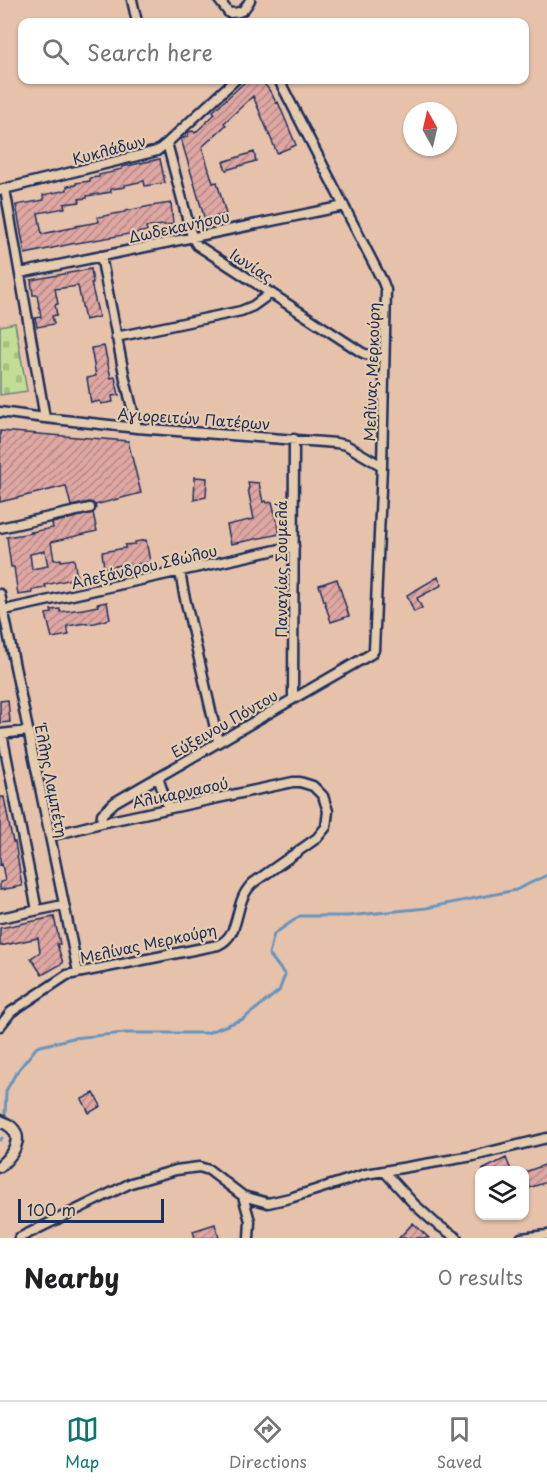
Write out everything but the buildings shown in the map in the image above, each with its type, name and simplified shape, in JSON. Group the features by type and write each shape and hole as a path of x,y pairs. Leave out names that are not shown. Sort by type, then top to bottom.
{"street":[{"path":"132,0 136,18"},
{"path":"219,0 230,13 244,10 250,0"},
{"name":"Κυκλάδων","path":"3,190 157,151 231,84"},
{"name":"Μελίνας Μερκούρη","path":"281,84 385,287 382,466 375,644 371,654"},
{"path":"167,144 192,237"},
{"path":"3,190 45,418"},
{"name":"Δωδεκανήσου","path":"20,273 344,206"},
{"name":"Ιωνίας","path":"192,237 200,247 361,352 384,358"},
{"path":"100,256 137,428"},
{"path":"116,337 241,311 254,306 271,293"},
{"name":"Αγιορειτών Πατέρων","path":"0,412 137,428 336,443 346,445 382,466"},
{"name":"Παναγίας Σουμελά","path":"293,698 294,439"},
{"path":"0,528 90,508"},
{"name":"Αλεξάνδρου Σβώλου","path":"2,611 294,546"},
{"path":"180,572 218,741"},
{"name":"Έλλης Λαμπέτη","path":"0,594 78,972"},
{"name":"Εύξεινου Πόντου","path":"101,823 102,814 108,807 371,654"},
{"path":"28,731 1,734 36,910"},
{"path":"158,777 168,808"},
{"name":"Αλικαρνασού","path":"50,836 292,782 300,782 315,788"},
{"name":"Μελίνας Μερκούρη","path":"0,1026 15,1009 60,979 78,972 218,945 223,942 234,929 242,898 249,886 324,832 328,811 323,796 315,788"},
{"path":"0,918 63,905"},
{"path":"0,1121 12,1127 16,1142 13,1153 0,1166"},
{"path":"19,1238 131,1183 176,1170 199,1167 209,1170 243,1196 268,1203 366,1174 473,1156 547,1138"},
{"path":"384,1171 414,1204 435,1223 457,1238"},
{"path":"243,1196 250,1221 249,1238"},
{"path":"42,1227 44,1238"},
{"path":"521,1238 547,1235"}],"green space":[{"path":"15,323 27,391 0,395 0,326"}],"waterway":[{"path":"5,1117 6,1091 16,1073 37,1047 73,1038 125,1033 207,1033 243,1019 279,991 285,975 269,954 274,934 300,916 348,916 426,908 516,890 547,875"}]}
